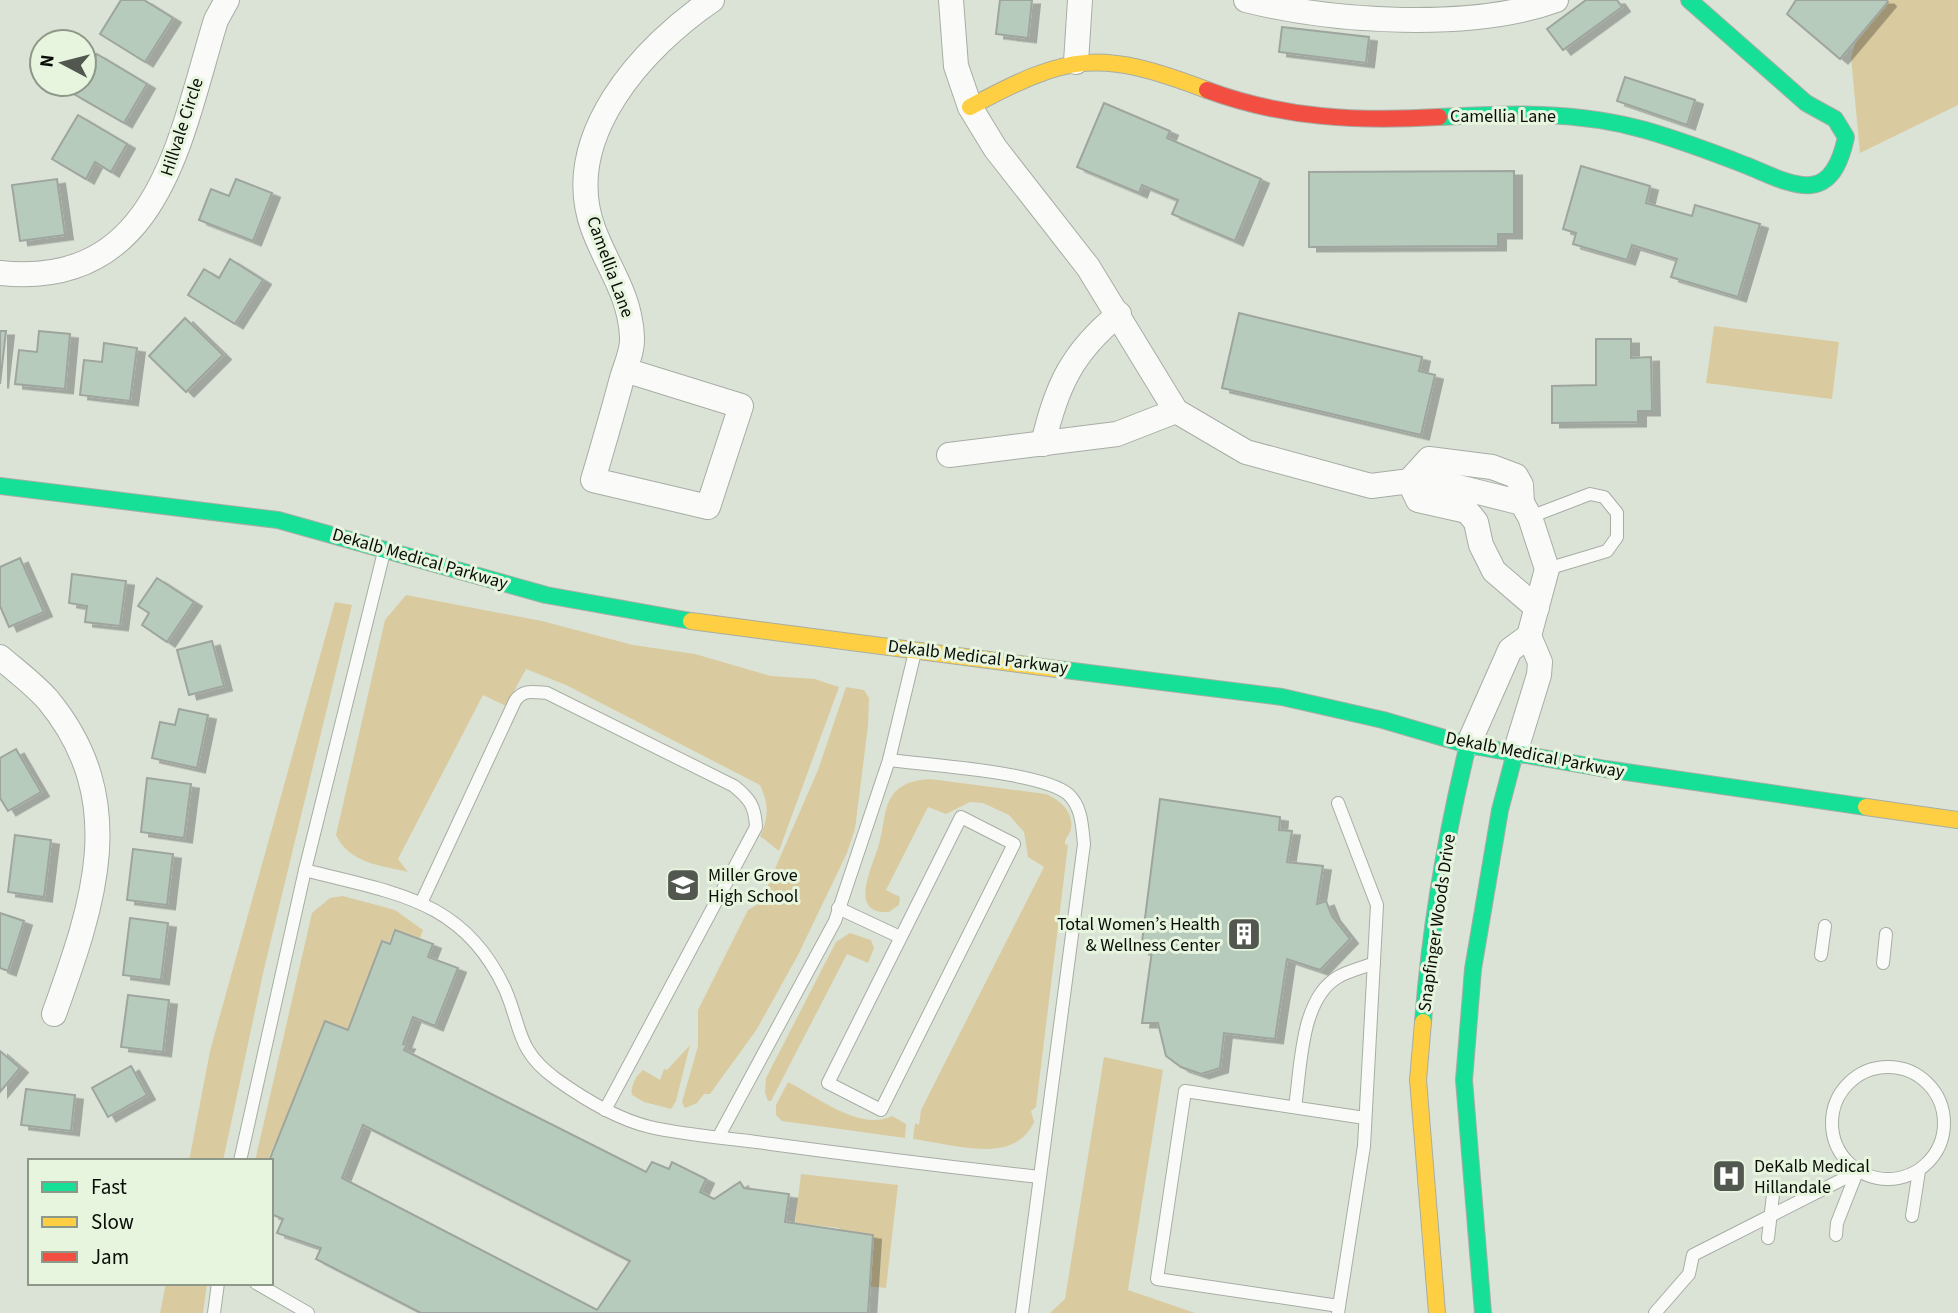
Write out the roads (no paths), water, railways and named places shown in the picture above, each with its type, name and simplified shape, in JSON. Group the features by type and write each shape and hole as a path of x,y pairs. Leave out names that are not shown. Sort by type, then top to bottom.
{"main road":[{"name":"Camellia Lane","path":"970,107 1022,80 1076,62 1126,63 1171,75 1251,105 1311,116 1383,118 1553,114 1649,131 1791,182 1813,185 1832,174 1843,155 1846,137 1835,119 1806,103 1689,0"},
{"name":"Dekalb Medical Parkway","path":"0,486 278,520 546,594 631,611 738,628 1282,697 1382,720 1468,745 1606,769 1958,820"},
{"name":"Snapfinger Woods Drive","path":"1437,1313 1418,1080 1427,964 1456,794 1468,745"},
{"path":"1483,1313 1464,1080 1473,969 1500,810 1515,753"}],"street":[{"name":"Hillvale Circle","path":"0,273 58,271 102,255 140,222 166,180 216,20 227,0"},
{"path":"951,0 956,66 970,107 995,149 1088,267 1176,411 1245,452 1371,486 1426,479 1473,488 1526,510 1547,569 1529,636 1510,650 1489,704 1468,745"},
{"path":"1076,62 1080,0"},
{"path":"1246,0 1290,10 1417,20 1536,8 1556,0"},
{"name":"Camellia Lane","path":"625,370 741,406 708,506 593,480 633,341 629,310 615,270 593,229 586,199 587,164 598,129 622,89 654,46 697,4"},
{"path":"1043,444 1053,400 1072,362 1093,335 1119,314"},
{"path":"949,455 1117,434 1176,411"},
{"path":"1473,488 1481,545 1494,571 1537,608"},
{"path":"1515,753 1539,675 1540,662 1529,636"},
{"path":"0,656 48,700 89,767 99,849 85,926 54,1014"}],"lane":[{"path":"1526,510 1590,494 1604,497 1618,513 1617,537 1607,551 1547,569"},
{"path":"240,1159 305,870 385,549"},
{"path":"719,1136 838,908 889,760 916,649"},
{"path":"422,901 515,701 519,695 529,691 547,693 734,786 748,797 755,809 756,827 605,1110"},
{"path":"889,760 1035,779 1067,794 1081,812 1084,844 1022,1313"},
{"path":"1338,803 1377,905 1365,1118 1338,1310 1157,1279 1185,1091 1365,1118"},
{"path":"961,817 1014,844 881,1110 828,1083 901,937 961,817"},
{"path":"305,870 422,901 455,922 484,953 506,991 521,1042 545,1070 605,1110 649,1126 1039,1177"},
{"path":"838,908 901,937"},
{"path":"1821,955 1825,926"},
{"path":"1883,962 1886,934"},
{"path":"1295,1107 1310,1012 1318,993 1337,977 1374,963"},
{"path":"1912,1216 1919,1171 1940,1146 1944,1114 1930,1085 1903,1068 1870,1068 1843,1086 1830,1116 1836,1148 1857,1172 1889,1181 1919,1171"},
{"path":"1655,1313 1689,1274 1693,1255 1857,1172"},
{"path":"1836,1235 1837,1223 1857,1172"},
{"path":"1768,1238 1774,1186"},
{"path":"214,1313 218,1285"},
{"path":"259,1285 308,1313"}],"place":[{"name":"Miller Grove High School","path":"683,885"},
{"name":"Total Women’s Health & Wellness Center","path":"1244,934"},
{"name":"DeKalb Medical Hillandale","path":"1729,1176"}]}
